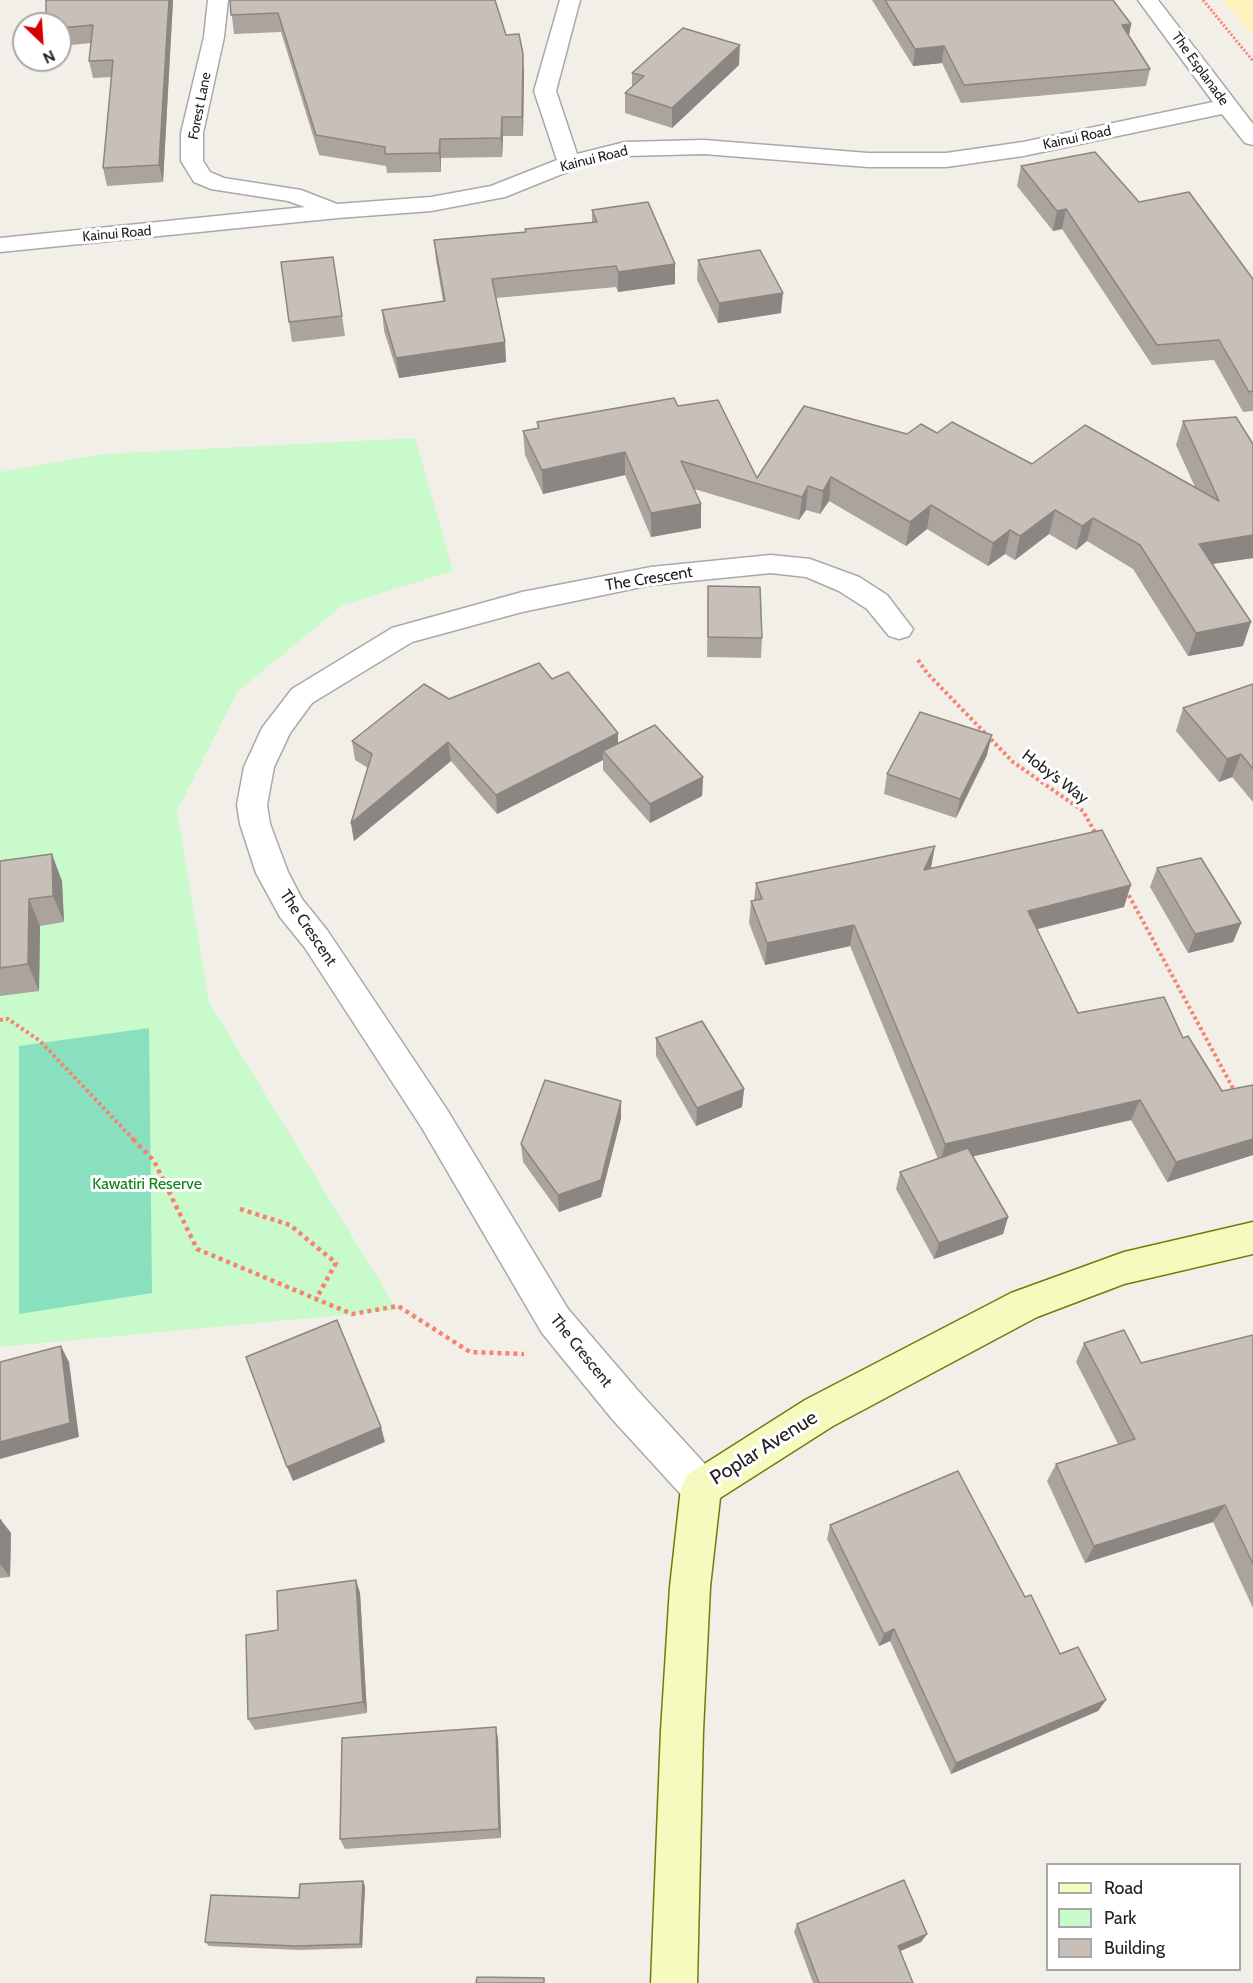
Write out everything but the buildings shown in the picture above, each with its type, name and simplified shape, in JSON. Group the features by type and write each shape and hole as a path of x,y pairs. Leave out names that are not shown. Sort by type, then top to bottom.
{"main road":[{"name":"Poplar Avenue","path":"674,1983 682,1731 690,1587 700,1488 819,1413 1024,1305 1124,1268 1253,1238"}],"street":[{"name":"Forest Lane","path":"218,0 214,37 192,133 192,161 202,177 219,184 293,195 338,211"},
{"path":"569,163 545,91 570,0"},
{"name":"The Esplanade","path":"1148,0 1253,138"},
{"name":"Kainui Road","path":"0,245 338,211 431,204 497,192 569,163 625,149 704,147 868,160 946,160 1023,149 1227,106"},
{"name":"The Crescent","path":"700,1488 555,1321 434,1118 316,939 291,908 272,873 255,824 252,805 259,767 277,728 303,696 312,690 402,635 522,602 651,576 771,564 810,568 849,584 877,602 899,629"}],"path":[{"path":"1203,0 1253,61"},
{"name":"Hoby’s Way","path":"899,629 927,673 1013,762 1083,811 1100,842"},
{"path":"1123,884 1236,1093"},
{"path":"0,1020 8,1019 40,1041 154,1161 197,1249 352,1314 398,1306 470,1352 585,1357"},
{"path":"240,1209 290,1224 336,1263 316,1299"}],"sand":[{"path":"1223,0 1249,0 1253,4 1253,35"}],"green space":[{"name":"Kawatiri Reserve","path":"415,438 453,571 343,605 237,692 177,811 209,1002 397,1310 0,1347 0,472 105,454"},
{"path":"149,1028 152,1293 19,1314 19,1046"}]}
